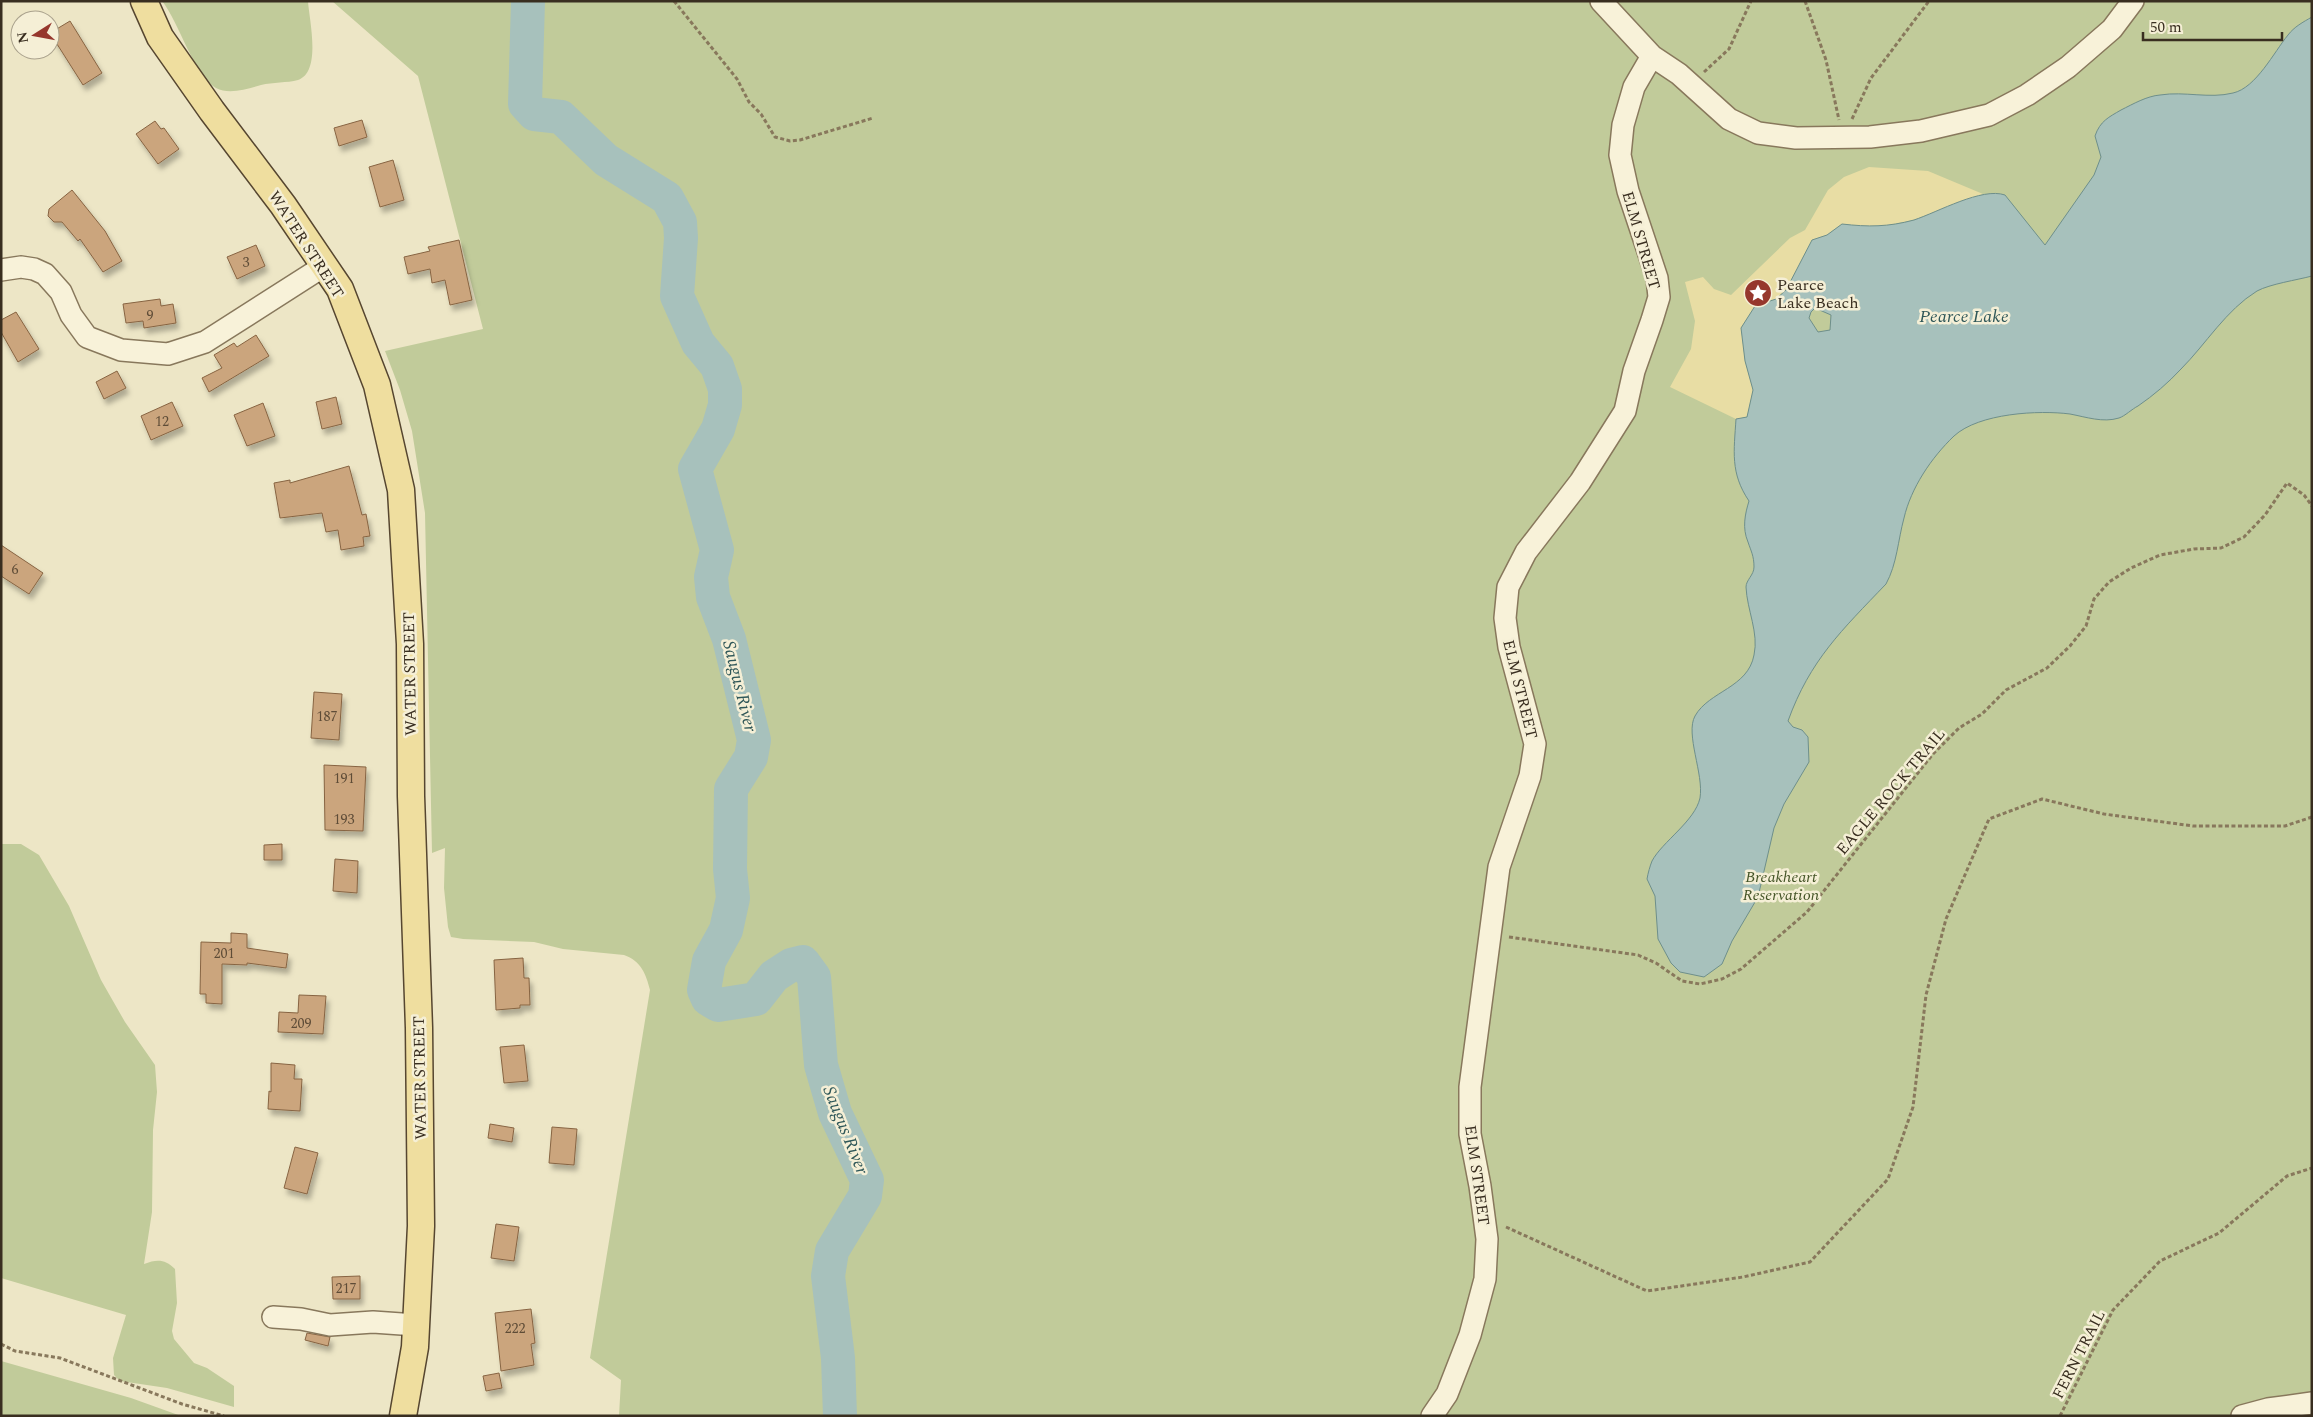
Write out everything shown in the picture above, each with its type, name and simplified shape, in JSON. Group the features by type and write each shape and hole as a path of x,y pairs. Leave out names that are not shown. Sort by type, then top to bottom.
{"main road":[{"name":"WATER STREET","path":"144,1 160,37 212,111 283,205 340,289 377,385 401,490 410,644 411,796 419,1028 420,1226 415,1347 404,1416"}],"street":[{"path":"1601,1 1652,56 1691,84 1729,119 1758,133 1796,138 1843,137 1921,131 1989,115 2027,95 2068,67 2112,29 2133,1"},
{"name":"ELM STREET","path":"1432,1416 1447,1394 1470,1336 1482,1288 1487,1239 1470,1134 1470,1087 1499,867 1530,776 1535,744 1508,647 1506,618 1508,587 1526,552 1580,482 1625,411 1634,371 1658,297 1657,278 1628,191 1620,155 1623,125 1634,88 1652,56"},
{"path":"1,270 21,267 34,269 45,274 62,292 71,315 87,337 121,350 168,354 205,342 324,266"},
{"path":"273,1317 330,1324 374,1322 416,1325"},
{"path":"2242,1416 2268,1409 2312,1403"}],"path":[{"path":"674,1 731,71 749,102 761,114 775,137 790,142 873,118"},
{"path":"1691,84 1729,49 1751,1"},
{"path":"1805,1 1826,60 1843,137"},
{"path":"1843,137 1871,78 1929,1"},
{"name":"EAGLE ROCK TRAIL","path":"1490,934 1608,953 1638,955 1656,963 1682,981 1700,984 1722,979 1741,969 1808,912 1933,754 1959,728 1982,714 2006,690 2047,668 2070,646 2086,626 2094,599 2109,582 2131,568 2160,555 2194,549 2221,548 2244,537 2265,515 2287,483 2304,494 2312,506"},
{"path":"1484,1218 1565,1252 1647,1291 1743,1277 1810,1262 1888,1179 1914,1107 1926,995 1946,919 1989,819 2042,799 2104,814 2193,826 2285,826 2312,817"},
{"name":"FERN TRAIL","path":"2060,1416 2113,1310 2160,1261 2219,1233 2287,1176 2312,1168"},
{"path":"1,1344 15,1350 60,1358 173,1400 224,1416"}],"green space":[{"path":"162,1 308,1 312,32 310,67 305,75 298,80 266,84 238,91 216,88 208,82 194,61 175,22"},
{"name":"Breakheart Reservation","path":"332,1 2312,1 2312,1416 619,1416 621,1380 590,1358 650,990 647,979 639,964 624,955 563,949 534,942 451,937 448,927 444,888 445,848 432,853 425,513 412,431 400,390 385,351 483,329 418,76"},
{"path":"1,844 21,844 39,855 69,906 101,980 125,1022 155,1065 157,1092 153,1130 152,1212 144,1264 161,1261 168,1263 175,1269 177,1303 172,1331 174,1339 194,1363 207,1368 234,1386 234,1407 167,1388 120,1381 114,1375 113,1358 126,1315 1,1278"},
{"path":"1,1361 131,1398 181,1416 1,1416"}],"sand":[{"name":"Pearce Lake Beach","path":"1869,167 1928,171 1983,194 1913,220 1874,228 1842,224 1827,235 1812,240 1786,290 1776,299 1755,306 1741,328 1745,361 1753,390 1747,417 1736,419 1670,387 1691,349 1695,321 1685,282 1703,277 1714,289 1731,295 1790,238 1805,230 1828,190 1844,177"}],"water":[{"name":"Pearce Lake","path":"2312,17 2312,276 2269,286 2257,291 2246,299 2226,317 2161,389 2121,417 2107,420 2070,414 2026,413 1994,418 1965,428 1954,436 1937,454 1923,474 1907,507 1893,568 1886,584 1841,631 1817,663 1806,680 1788,721 1793,727 1802,730 1808,737 1809,762 1784,804 1774,828 1758,897 1732,941 1722,964 1704,977 1680,972 1671,963 1658,939 1655,896 1647,879 1652,861 1663,846 1692,815 1700,798 1700,778 1692,733 1695,716 1709,701 1744,675 1754,655 1755,638 1746,587 1754,567 1745,526 1745,516 1749,501 1739,481 1734,452 1736,419 1747,417 1753,390 1745,361 1741,328 1755,306 1776,299 1786,290 1812,240 1827,235 1842,224 1878,226 1905,222 1984,194 1995,193 2005,195 2045,245 2094,175 2101,157 2095,136 2105,120 2135,103 2155,96 2169,94 2224,95 2241,90 2257,77 2290,32","holes":["1815,308 1831,315 1830,330 1818,332 1809,318"]}],"building":[{"path":"70,21 102,73 83,85 60,49 60,27"},
{"path":"362,120 367,137 339,146 334,128"},
{"path":"155,121 161,129 164,128 179,149 158,164 136,134"},
{"path":"393,160 404,200 380,207 369,167"},
{"path":"72,190 105,231 122,261 103,272 80,239 78,241 62,222 54,222 48,216 49,209"},
{"path":"459,240 472,300 450,305 445,280 432,283 430,269 408,274 404,257 430,251 428,247"},
{"path":"256,245 265,266 237,279 227,257"},
{"path":"160,299 161,306 173,304 176,323 144,328 143,321 126,323 123,304"},
{"path":"16,312 39,349 18,362 1,332 1,320"},
{"path":"256,335 269,356 209,392 202,378 222,368 214,355 234,343 237,347"},
{"path":"117,371 126,388 104,399 96,382"},
{"path":"336,397 342,424 322,429 316,402"},
{"path":"172,402 183,426 151,440 141,416"},
{"path":"263,403 275,436 247,446 234,415"},
{"path":"349,466 362,515 366,514 370,536 363,537 364,546 341,550 338,530 326,532 322,513 280,518 274,483 290,480 290,483"},
{"path":"1,545 43,573 29,594 1,576"},
{"path":"314,692 342,694 339,740 311,738"},
{"path":"324,765 366,767 363,831 325,830"},
{"path":"282,844 282,860 264,860 264,845"},
{"path":"335,859 358,861 357,893 333,891"},
{"path":"231,933 247,934 247,948 288,954 286,968 247,963 247,965 222,964 222,1004 206,1003 206,994 200,994 201,942 231,943"},
{"path":"523,958 524,978 529,978 530,1005 520,1005 520,1008 496,1010 494,960"},
{"path":"299,995 326,996 323,1034 278,1032 279,1012 298,1013"},
{"path":"524,1045 528,1081 504,1083 500,1047"},
{"path":"271,1063 295,1065 294,1079 302,1079 300,1111 268,1109 269,1091 271,1092"},
{"path":"490,1124 514,1128 512,1142 488,1138"},
{"path":"552,1127 577,1129 574,1165 549,1163"},
{"path":"295,1147 318,1153 307,1194 284,1188"},
{"path":"496,1224 519,1227 514,1261 491,1258"},
{"path":"360,1276 360,1299 333,1299 332,1277"},
{"path":"531,1309 535,1343 531,1344 534,1365 501,1371 495,1313"},
{"path":"307,1333 330,1337 328,1346 305,1340"},
{"path":"499,1373 502,1388 486,1391 483,1376"}],"waterway":[{"name":"Saugus River","path":"528,1 525,104 534,114 561,117 606,160 667,198 680,222 681,238 677,296 698,343 717,366 725,389 725,405 718,429 695,469 717,550 711,577 713,597 729,639 754,740 751,757 731,789 730,869 733,898 726,930 709,961 704,990 708,999 718,1005 756,999 774,976 791,965 803,962 814,977 821,1065 835,1113 867,1180 865,1196 832,1251 828,1276 838,1358 840,1416"}],"place":[{"name":"Pearce Lake Beach","path":"1758,293"}]}
